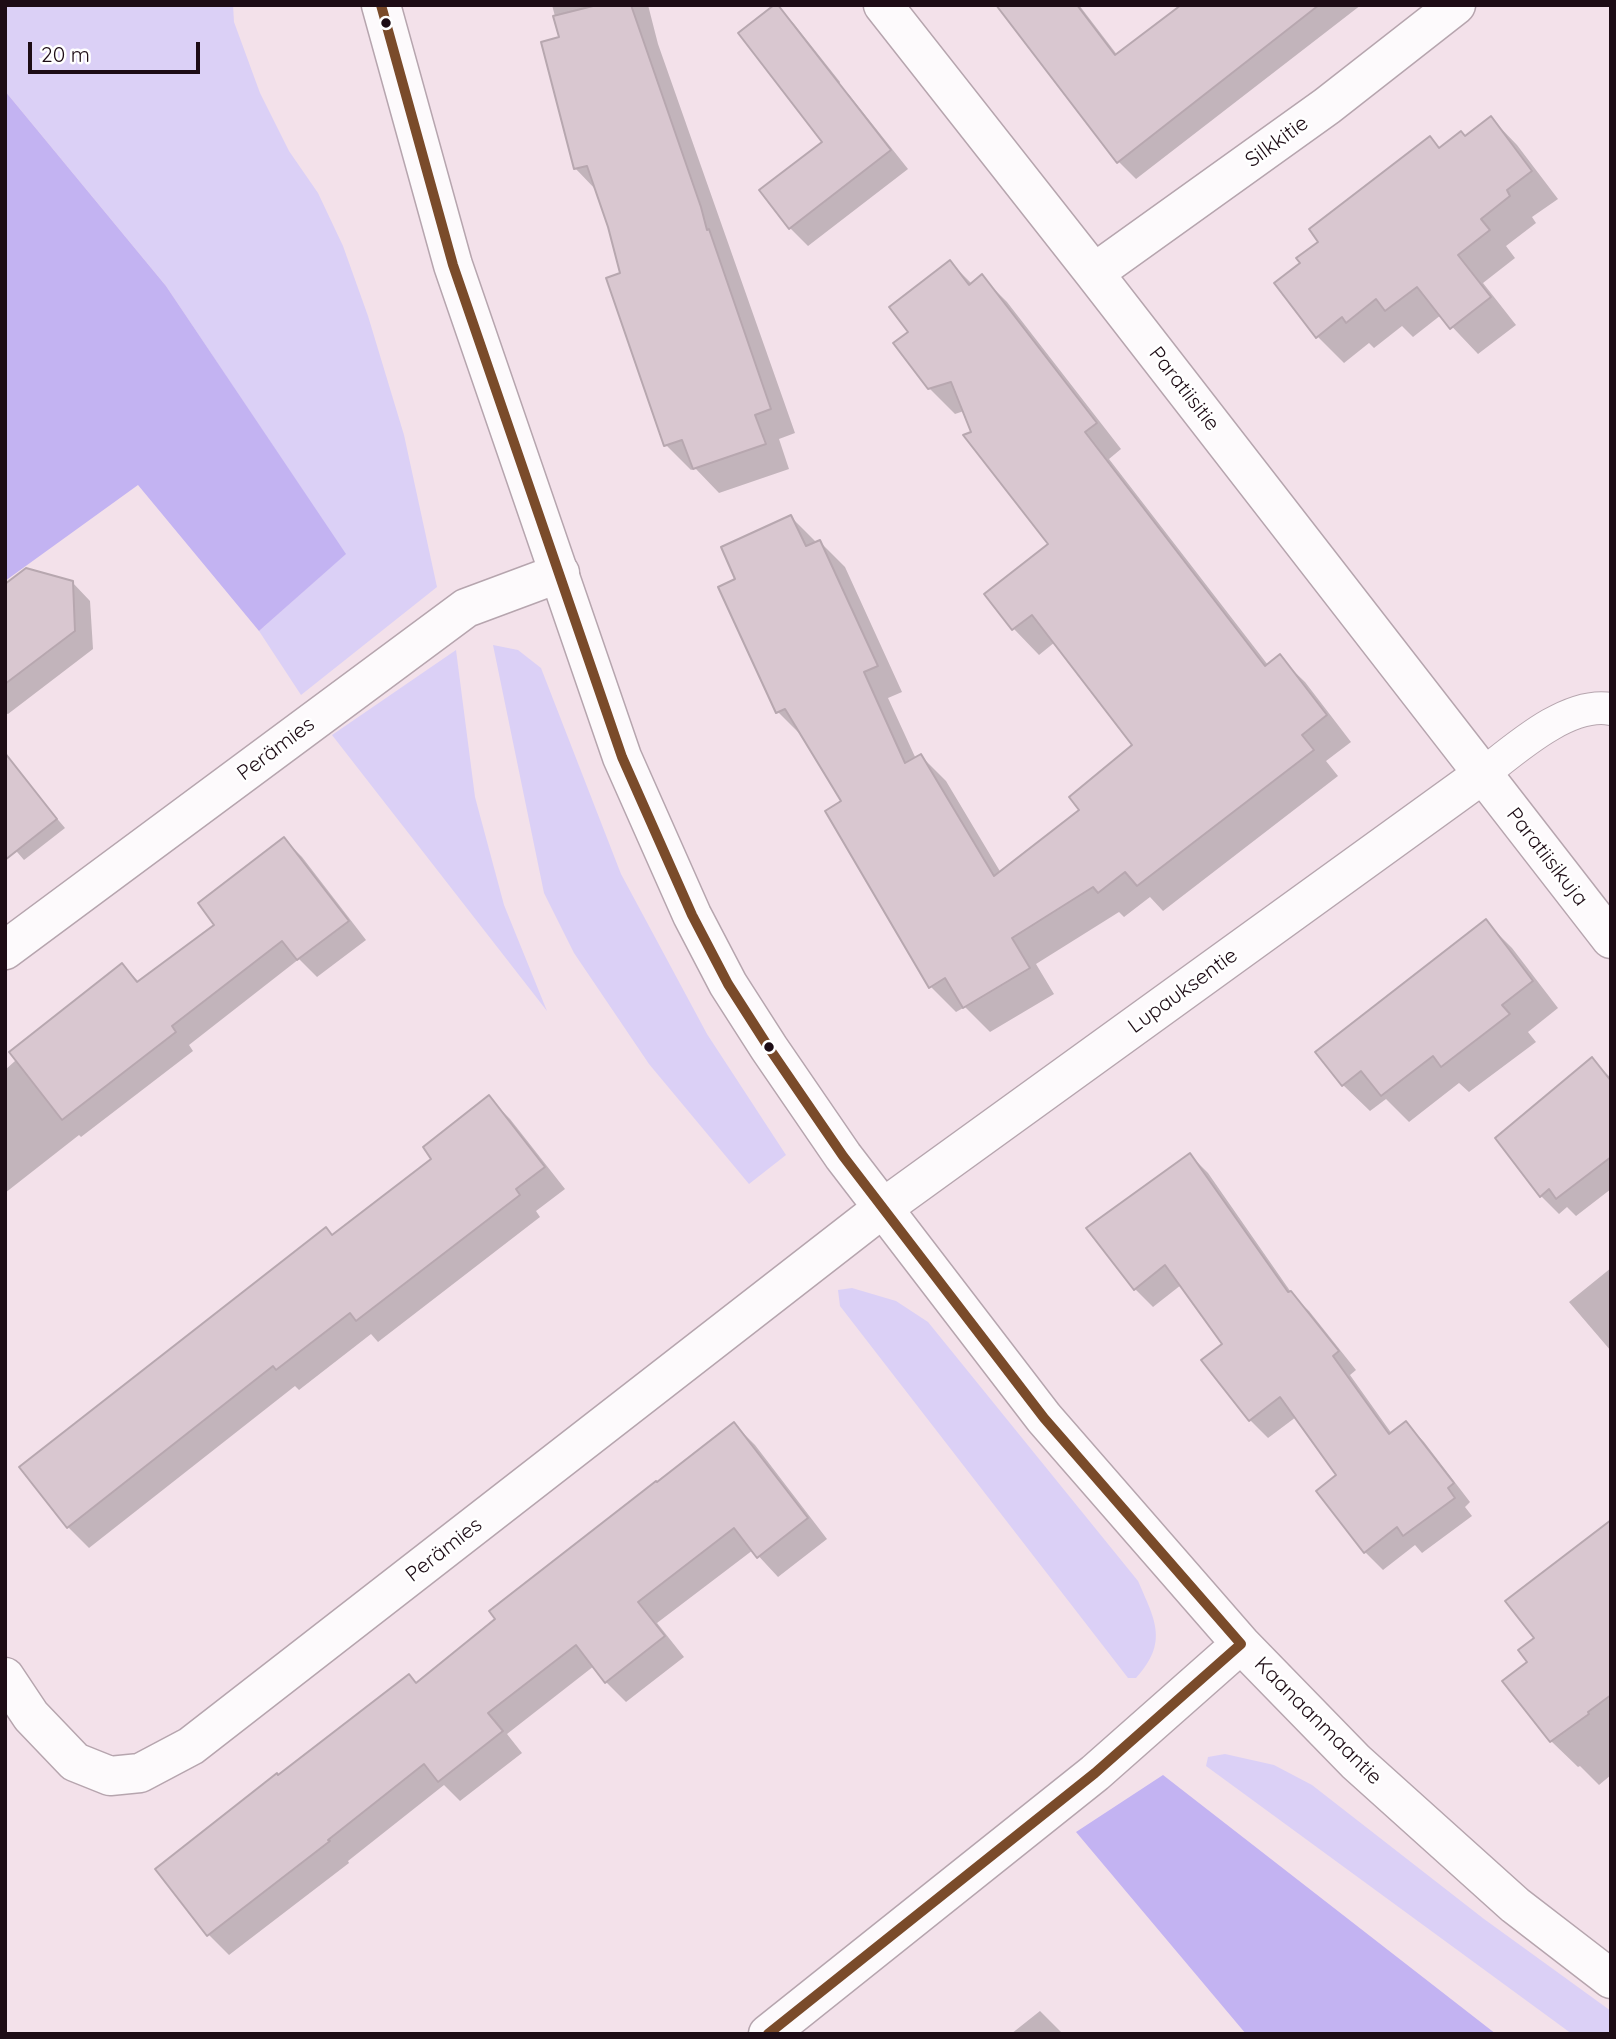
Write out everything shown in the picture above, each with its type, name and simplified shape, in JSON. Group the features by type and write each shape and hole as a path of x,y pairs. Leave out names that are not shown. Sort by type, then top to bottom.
{"street":[{"name":"Kaanaanmaantie","path":"381,5 453,265 622,757 692,915 728,984 843,1156 1044,1418 1241,1644 1356,1762 1515,1905 1611,1979"},
{"name":"Paratiisitie","path":"883,5 1483,774"},
{"name":"Silkkitie","path":"1094,273 1327,106 1456,5"},
{"name":"Perämies","path":"5,950 466,608 560,573"},
{"name":"Paratiisikuja","path":"1483,774 1611,939"},
{"name":"Lupauksentie","path":"883,1208 1483,774"},
{"name":"Perämies","path":"5,1677 31,1716 75,1762 110,1776 140,1773 191,1746 883,1208"},
{"path":"768,2034 1095,1773 1241,1644"}],"lane":[{"path":"1483,774 1523,742 1571,715 1601,707 1611,709"}],"shaded area":[{"path":"5,5 233,5 234,22 260,93 289,151 318,193 343,246 368,316 404,435 437,587 301,695 259,631 345,554 166,286 5,91"},
{"path":"5,91 166,286 346,554 259,631 138,485 5,581"},
{"path":"493,645 518,650 541,668 621,874 707,1034 786,1155 749,1184 649,1064 574,953 544,893"},
{"path":"456,650 475,797 504,905 547,1011 332,735"},
{"path":"852,1288 896,1301 928,1322 1138,1581 1154,1619 1156,1642 1153,1653 1136,1678 1128,1678 840,1306 838,1290"},
{"path":"1225,1754 1274,1765 1312,1785 1484,1919 1611,2011 1611,2034 1572,2034 1206,1766 1208,1757"},
{"path":"1163,1775 1496,2034 1246,2034 1076,1832"}],"building":[{"path":"597,5 631,5 771,409 755,415 766,444 693,469 682,440 664,446 606,278 620,273 608,227 587,166 574,169 541,42 559,37 553,16"},
{"path":"774,5 778,5 891,150 789,229 759,190 822,142 738,33"},
{"path":"996,5 1077,5 1115,55 1181,5 1319,5 1117,163"},
{"path":"1491,116 1532,171 1507,190 1510,196 1481,219 1490,230 1458,255 1491,297 1450,329 1417,287 1385,311 1376,299 1346,323 1342,317 1316,338 1274,283 1300,263 1296,258 1318,242 1309,229 1430,136 1439,148 1461,131 1465,136"},
{"path":"950,260 969,285 982,274 1097,423 1085,432 1265,666 1280,654 1327,715 1302,735 1314,750 1137,886 1125,872 1098,893 1093,887 1012,938 1030,968 963,1008 945,978 929,988 825,811 841,801 785,709 776,713 718,587 735,579 721,547 791,515 806,546 820,540 878,666 864,672 905,763 921,754 994,876 1079,810 1069,797 1132,745 1032,615 1012,630 984,594 1048,544 963,435 971,432 951,382 928,389 893,343 908,332 889,307"},
{"path":"26,568 73,581 75,631 5,684 5,584"},
{"path":"5,753 57,819 5,860"},
{"path":"284,837 349,921 297,960 282,941 172,1026 176,1032 62,1120 9,1052 122,963 137,982 214,925 198,903"},
{"path":"1486,919 1533,981 1502,1005 1510,1014 1441,1067 1433,1056 1381,1096 1361,1071 1342,1086 1315,1052"},
{"path":"1592,1057 1611,1081 1611,1157 1556,1199 1549,1189 1540,1197 1495,1138"},
{"path":"489,1095 545,1167 516,1189 520,1195 356,1321 350,1313 276,1370 273,1366 67,1528 19,1467 326,1227 332,1235 431,1159 423,1147"},
{"path":"1190,1153 1288,1292 1291,1291 1339,1351 1333,1356 1389,1434 1406,1421 1454,1483 1448,1488 1455,1498 1403,1536 1397,1527 1364,1553 1316,1491 1336,1475 1280,1397 1249,1421 1201,1360 1222,1344 1165,1265 1134,1290 1086,1228"},
{"path":"734,1422 808,1518 757,1558 734,1528 638,1602 665,1636 605,1683 576,1645 488,1713 503,1731 438,1782 424,1764 207,1936 155,1869 409,1674 416,1683 495,1619 489,1611"},
{"path":"1611,1520 1611,1695 1550,1742 1502,1681 1527,1662 1518,1650 1534,1638 1505,1601"}],"transit line":[{"path":"381,5 453,265 622,757 692,915 728,984 843,1156 1044,1418 1241,1644 1095,1773 768,2034"}]}
